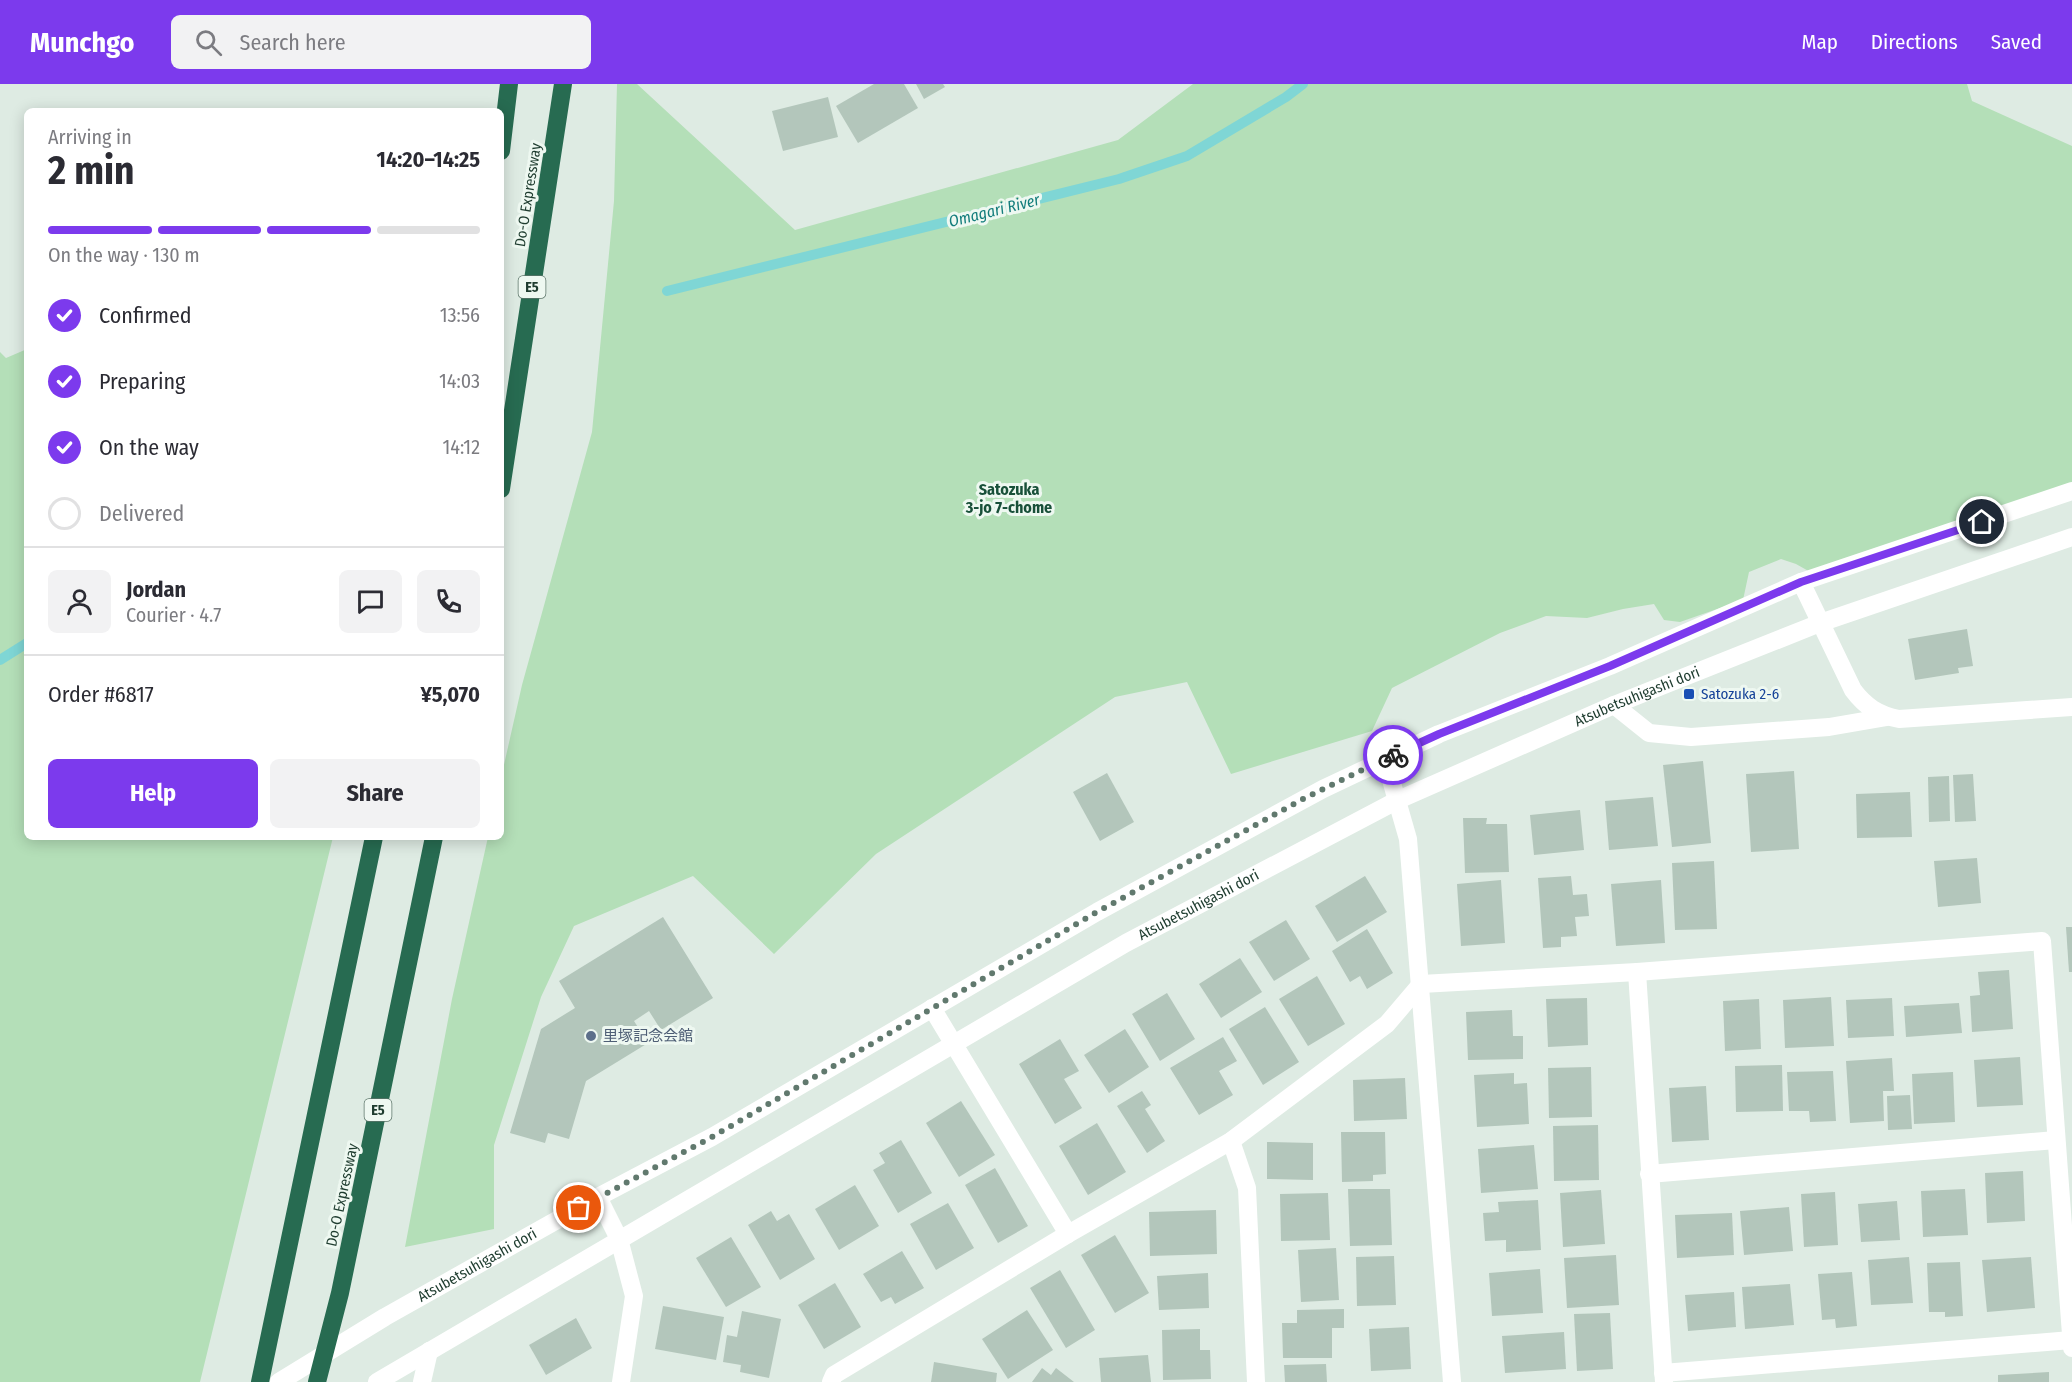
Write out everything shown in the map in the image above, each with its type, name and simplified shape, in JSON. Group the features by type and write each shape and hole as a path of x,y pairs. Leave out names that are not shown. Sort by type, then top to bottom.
{"highway":[{"path":"504,126 509,84"},
{"name":"Do-O Expressway","path":"504,469 563,84"},
{"path":"260,1382 373,840"},
{"name":"Do-O Expressway","path":"317,1382 340,1293 433,840"}],"street":[{"name":"Atsubetsuhigashi dori","path":"279,1382 386,1317 598,1197 712,1137 1097,912 1303,799 1439,734 1610,666 1801,582 2072,491"},
{"name":"Atsubetsuhigashi dori","path":"377,1382 1126,943 1398,800 1614,705 1820,622 2072,537"},
{"path":"1801,582 1853,690 1863,703 1887,717"},
{"path":"1614,705 1649,733 1691,736 1829,727 1887,717 1899,719 2072,706"},
{"path":"1384,759 1408,839 1452,1382"},
{"path":"831,1382 834,1375 1068,1234 1231,1141 1387,1024 1421,984 1637,972 2042,941 2072,1344 1663,1377 1637,972"},
{"path":"932,1008 1068,1234"},
{"path":"1649,1173 2056,1140"},
{"path":"1231,1141 1247,1188 1256,1382"},
{"path":"598,1197 619,1239 634,1296 625,1381"},
{"path":"422,1382 429,1351"}],"green space":[{"path":"617,84 637,84 795,230 1118,140 1193,84 1967,84 1972,101 2072,146 2072,482 1812,573 1781,559 1749,572 1743,600 1680,622 1664,620 1654,604 1587,618 1546,616 1500,633 1392,688 1372,731 1231,774 1187,682 1115,697 876,854 774,954 693,876 574,926 541,997 494,1145 494,1229 405,1247 452,999 487,840 504,840 504,765 522,685 592,432 614,201"},
{"path":"24,350 24,840 332,840 200,1382 0,1382 0,352 6,358"}],"building":[{"path":"874,84 904,84 918,108 858,143 836,106"},
{"path":"916,84 943,84 945,87 924,99"},
{"path":"828,97 838,137 783,151 772,111"},
{"path":"1967,629 1973,666 1958,668 1959,673 1915,680 1908,639"},
{"path":"1703,761 1711,843 1672,847 1663,765"},
{"path":"1794,771 1799,849 1751,852 1746,774"},
{"path":"1107,773 1134,822 1100,841 1073,792"},
{"path":"1973,774 1976,821 1955,822 1953,775"},
{"path":"1949,776 1950,821 1929,822 1928,777"},
{"path":"1910,792 1912,837 1857,838 1856,794"},
{"path":"1653,797 1658,846 1609,850 1605,801"},
{"path":"1580,810 1584,850 1534,855 1530,815"},
{"path":"1463,818 1487,818 1486,824 1507,824 1509,872 1465,873"},
{"path":"1977,858 1981,903 1938,907 1934,861"},
{"path":"1714,861 1717,929 1675,930 1672,863"},
{"path":"1365,876 1387,912 1337,942 1315,906"},
{"path":"1571,876 1573,895 1587,894 1589,916 1575,917 1577,936 1561,937 1561,947 1543,948 1538,878"},
{"path":"1501,880 1505,943 1461,946 1457,884"},
{"path":"1661,880 1665,943 1616,946 1611,884"},
{"name":"里塚記念会館","path":"663,917 713,998 661,1030 649,1011 634,1021 648,1043 586,1081 569,1139 548,1133 545,1143 510,1133 541,1029 575,1008 559,981"},
{"path":"1286,920 1310,959 1274,981 1249,942"},
{"path":"2066,927 2072,927 2072,972 2069,972"},
{"path":"1367,929 1393,973 1367,989 1360,976 1350,982 1332,951"},
{"path":"1240,958 1262,992 1221,1018 1199,984"},
{"path":"2009,970 2013,1029 1972,1032 1970,996 1980,995 1978,972"},
{"path":"1317,976 1345,1024 1308,1046 1279,999"},
{"path":"1167,993 1195,1039 1160,1061 1132,1014"},
{"path":"1831,997 1834,1046 1785,1048 1783,1000"},
{"path":"1587,998 1588,1045 1548,1047 1546,999"},
{"path":"1892,998 1894,1036 1848,1038 1846,1000"},
{"path":"1759,999 1761,1049 1725,1051 1723,1001"},
{"path":"1959,1003 1962,1033 1906,1037 1904,1006"},
{"path":"1265,1007 1299,1062 1263,1085 1229,1029"},
{"path":"1512,1010 1513,1036 1523,1036 1523,1059 1468,1060 1466,1012"},
{"path":"1125,1029 1149,1067 1109,1093 1084,1055"},
{"path":"1223,1037 1237,1061 1219,1071 1233,1095 1199,1115 1170,1068"},
{"path":"1060,1039 1079,1071 1064,1079 1082,1108 1055,1124 1019,1064"},
{"path":"2020,1057 2023,1105 1977,1107 1974,1060"},
{"path":"1892,1058 1894,1091 1883,1091 1884,1121 1850,1123 1846,1061"},
{"path":"1782,1065 1783,1111 1736,1112 1735,1066"},
{"path":"1591,1067 1592,1117 1549,1118 1548,1068"},
{"path":"1833,1071 1836,1121 1810,1122 1809,1111 1789,1111 1787,1072"},
{"path":"1953,1072 1955,1122 1914,1124 1912,1074"},
{"path":"1514,1073 1514,1084 1527,1083 1529,1124 1477,1127 1474,1075"},
{"path":"1405,1078 1407,1119 1354,1121 1353,1080"},
{"path":"1706,1086 1709,1140 1672,1142 1669,1088"},
{"path":"1142,1091 1151,1105 1145,1109 1165,1141 1147,1153 1117,1106"},
{"path":"1910,1095 1912,1129 1888,1130 1887,1096"},
{"path":"961,1101 995,1155 959,1177 926,1123"},
{"path":"1097,1123 1126,1172 1088,1195 1059,1146"},
{"path":"1598,1125 1599,1180 1554,1181 1553,1126"},
{"path":"1341,1132 1385,1132 1386,1174 1373,1175 1373,1181 1342,1182"},
{"path":"901,1140 932,1193 898,1213 873,1170 885,1163 879,1153"},
{"path":"1267,1142 1313,1143 1313,1180 1267,1179"},
{"path":"1534,1145 1538,1189 1481,1193 1478,1149"},
{"path":"995,1168 1028,1226 998,1243 965,1185"},
{"path":"2023,1171 2025,1221 1987,1223 1985,1173"},
{"path":"855,1185 879,1226 839,1250 815,1209"},
{"path":"1348,1189 1390,1189 1392,1245 1350,1246"},
{"path":"1965,1189 1968,1235 1923,1237 1921,1191"},
{"path":"1601,1190 1605,1244 1563,1247 1560,1193"},
{"path":"1835,1192 1838,1245 1804,1247 1801,1194"},
{"path":"1328,1193 1330,1240 1281,1241 1280,1194"},
{"path":"1538,1200 1541,1250 1506,1252 1506,1240 1485,1241 1483,1213 1499,1212 1498,1202"},
{"path":"1897,1201 1900,1240 1861,1242 1858,1204"},
{"path":"948,1203 974,1248 936,1270 910,1224"},
{"path":"1789,1207 1793,1251 1744,1255 1740,1211"},
{"path":"1216,1210 1217,1254 1150,1256 1149,1212"},
{"path":"771,1211 777,1221 789,1214 815,1259 780,1280 748,1225"},
{"path":"1732,1213 1734,1255 1677,1258 1675,1215"},
{"path":"1115,1235 1149,1293 1115,1313 1081,1255"},
{"path":"731,1237 761,1287 726,1307 696,1258"},
{"path":"1336,1248 1339,1300 1301,1302 1298,1250"},
{"path":"902,1251 924,1288 895,1304 891,1297 881,1302 863,1274"},
{"path":"1616,1255 1619,1305 1567,1308 1564,1258"},
{"path":"1394,1256 1396,1305 1357,1306 1356,1257"},
{"path":"1909,1257 1913,1303 1871,1305 1868,1260"},
{"path":"2031,1257 2035,1308 1987,1312 1982,1260"},
{"path":"1960,1262 1963,1316 1945,1317 1945,1312 1929,1312 1927,1263"},
{"path":"1540,1269 1543,1313 1492,1316 1489,1273"},
{"path":"1060,1270 1095,1330 1066,1348 1030,1288"},
{"path":"1852,1272 1857,1326 1836,1328 1835,1319 1822,1320 1818,1274"},
{"path":"1208,1273 1209,1308 1159,1310 1157,1276"},
{"path":"835,1283 861,1327 824,1349 798,1305"},
{"path":"1790,1284 1794,1325 1745,1329 1742,1287"},
{"path":"1734,1292 1736,1327 1688,1331 1685,1295"},
{"path":"663,1306 724,1317 716,1360 655,1349"},
{"path":"1344,1309 1344,1328 1332,1328 1332,1358 1283,1358 1282,1323 1297,1323 1297,1310"},
{"path":"1027,1310 1053,1350 1008,1379 982,1339"},
{"path":"742,1311 781,1319 769,1378 740,1372 741,1365 723,1362 727,1335 737,1337"},
{"path":"1610,1313 1613,1369 1577,1371 1574,1314"},
{"path":"576,1318 592,1348 546,1375 529,1345"},
{"path":"1409,1327 1411,1369 1371,1371 1369,1329"},
{"path":"1200,1329 1200,1350 1210,1350 1211,1379 1163,1380 1162,1330"},
{"path":"1564,1332 1566,1369 1505,1373 1502,1336"},
{"path":"1148,1355 1151,1382 1101,1382 1099,1358"},
{"path":"934,1362 997,1373 996,1382 931,1382"},
{"path":"1326,1364 1327,1382 1285,1382 1284,1365"},
{"path":"1042,1368 1051,1375 1056,1368 1074,1382 1032,1382"},
{"path":"2049,1372 2049,1382 1998,1382 1998,1375"}],"waterway":[{"name":"Omagari River","path":"667,291 1119,179 1187,156 1286,97 1303,84"},
{"name":"Omagari River","path":"0,660 24,645"}],"way so far":[{"path":"579,1208 712,1137 1097,912 1303,799 1393,755"}],"place":[{"name":"Satozuka 2-6","path":"1689,694"},
{"name":"里塚記念会館","path":"591,1036"}],"district":[{"name":"Satozuka 3-jo 7-chome","path":"1009,498"}],"route":[{"path":"1393,755 1439,734 1610,666 1801,582 1982,522"}]}
